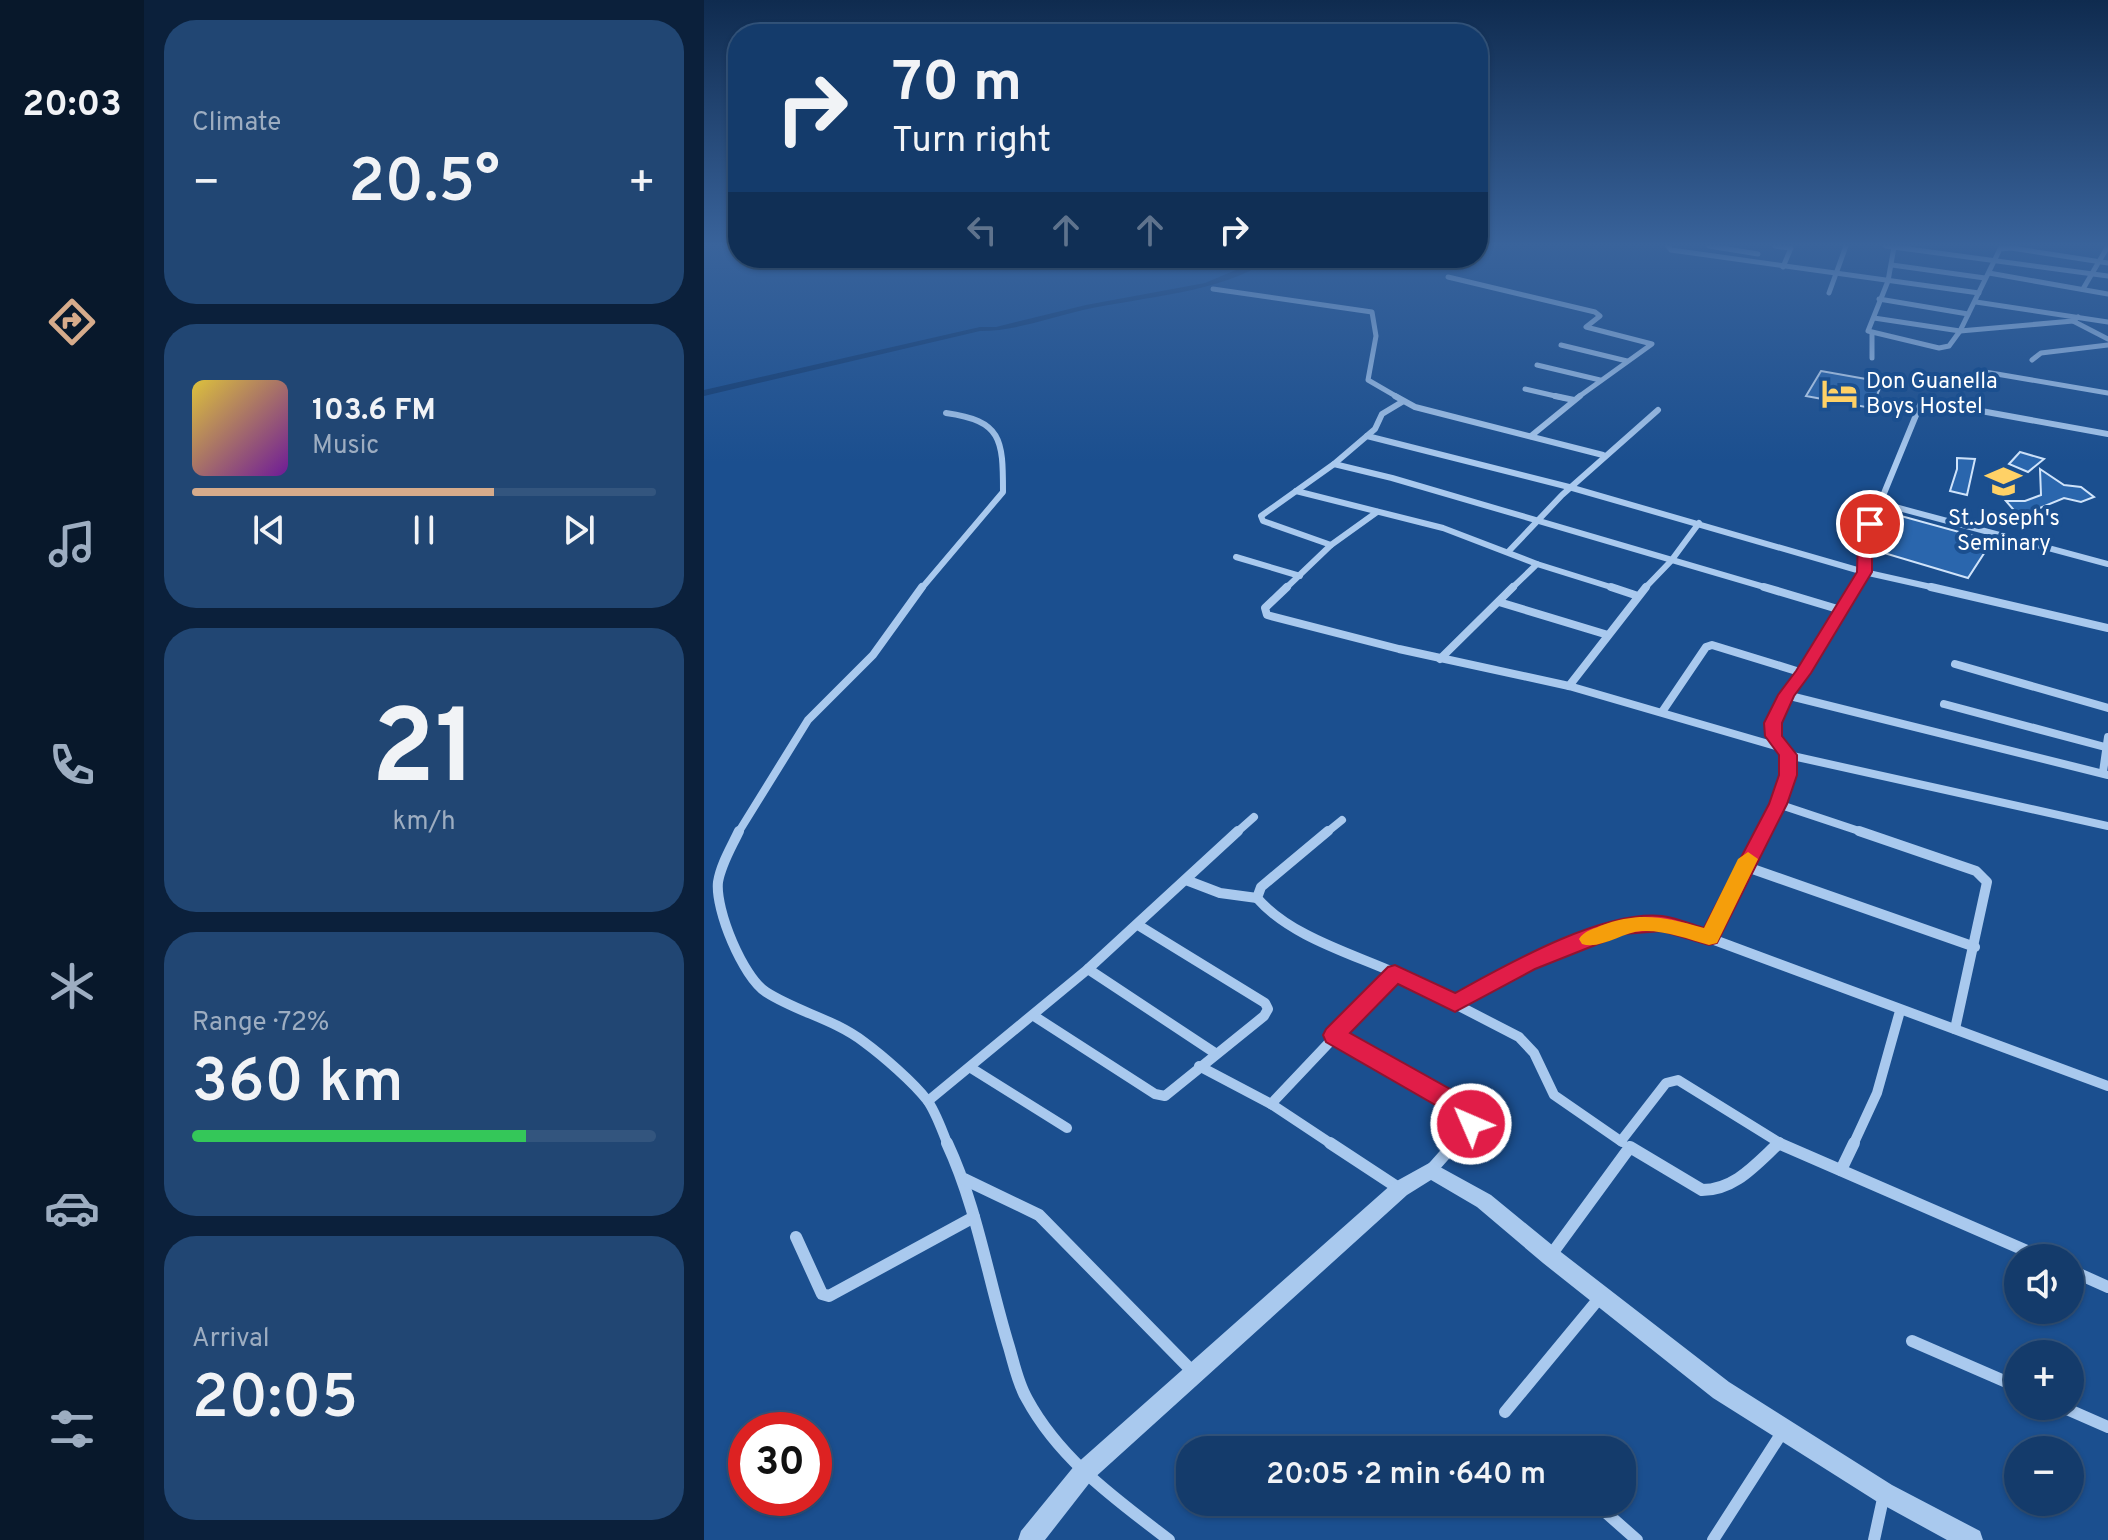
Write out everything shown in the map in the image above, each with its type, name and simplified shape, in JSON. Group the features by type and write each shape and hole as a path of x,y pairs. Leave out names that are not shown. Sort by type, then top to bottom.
{"street":[{"path":"1376,318 1368,380 1402,402 1603,455"},
{"path":"1531,436 1600,380 1652,344 1586,327 1598,318"},
{"path":"1872,358 1874,340 1868,331 1874,318 1960,331 2076,319 2108,342"},
{"path":"1872,334 1939,348 1949,346 1966,318"},
{"path":"2069,318 2108,322"},
{"path":"2032,360 2041,353 2108,342"},
{"path":"1561,345 1627,361"},
{"path":"1537,365 1600,380"},
{"path":"1985,372 2108,393"},
{"path":"1525,389 1574,400"},
{"path":"1779,747 1772,730 1786,695 1803,673 1864,572 1865,540 1921,403 1926,401 2108,434"},
{"path":"1331,545 1260,519 1334,464 1375,429 1382,414 1402,402"},
{"path":"1509,551 1569,487 1658,410"},
{"path":"946,413 982,420 995,434 1003,492 939,564 873,655 808,720 749,812 722,866 718,884 719,902 730,936 756,985 769,994 839,1025 865,1042 928,1101 964,1179 999,1315 1025,1397 1044,1426 1083,1473 1169,1540"},
{"path":"1367,436 1569,487 1864,572 2108,628"},
{"path":"1334,464 1841,610"},
{"path":"1296,491 1443,528 1537,564 1638,596"},
{"path":"1880,503 2108,564"},
{"path":"1377,512 1331,545 1265,608 1267,615 1440,659 1569,686 1779,747 1788,755 2108,826"},
{"path":"1569,686 1699,523"},
{"path":"1236,557 1300,576"},
{"path":"1440,659 1537,564"},
{"path":"1499,602 1608,635"},
{"path":"1662,712 1706,647 1712,645 1803,673"},
{"path":"1955,664 2108,708"},
{"path":"1786,695 2106,774 2105,747 2108,737"},
{"path":"1944,704 2105,747"},
{"path":"1709,938 1778,804 1788,775 1788,755"},
{"path":"1778,804 1976,871 1987,882 1955,1029"},
{"path":"928,1101 1088,969 1254,817"},
{"path":"1257,898 1261,887 1342,820"},
{"path":"1744,866 1975,947"},
{"path":"1186,880 1220,893 1257,898 1267,909 1340,949 1395,973 1519,1037 1534,1049 1547,1086 1554,1095 1625,1144 1702,1190 1715,1192 1741,1176 1779,1143"},
{"path":"1455,1004 1528,963 1621,927 1662,924 1709,938 2108,1086"},
{"path":"1034,1016 1155,1094 1171,1093 1199,1066 1264,1016 1268,1009 1265,1003 1138,925"},
{"path":"1088,969 1215,1053"},
{"path":"1271,1104 1395,973"},
{"path":"1841,1170 1877,1093 1900,1011"},
{"path":"1030,1540 1083,1473 1400,1189 1431,1170 1471,1124 1466,1111 1334,1035"},
{"path":"1199,1066 1271,1104 1400,1189"},
{"path":"971,1068 1067,1128"},
{"path":"1550,1256 1666,1083 1678,1080 1779,1143 2011,1244"},
{"path":"1431,1170 1484,1201 1721,1390 1884,1493 1971,1540"},
{"path":"964,1179 1039,1215 1193,1373"},
{"path":"796,1237 822,1294 829,1296 974,1217"},
{"path":"2084,1276 2108,1287"},
{"path":"1505,1412 1601,1296"},
{"path":"1912,1341 2004,1381"},
{"path":"2084,1416 2108,1427"},
{"path":"1713,1540 1783,1431"},
{"path":"1874,1540 1884,1493"},
{"path":"1610,1516 1637,1540"}],"building":[{"name":"Don Guanella Boys Hostel","path":"1821,371 1883,382 1871,408 1806,396"},
{"path":"2020,452 2044,459 2028,472 2009,464"},
{"path":"1957,458 1975,459 1967,495 1950,491"},
{"path":"2040,469 2064,485 2081,487 2094,497 2081,502 2064,498 2035,510 2041,518 2019,516 2006,501 2025,501 2041,495"},
{"path":"1901,516 1992,541 1968,578 1874,550"}],"waterway":[{"path":"704,393 980,329 996,329 1042,318"}],"slow traffic":[{"path":"1590,939 1642,923 1662,924 1709,938 1748,859"}],"place":[{"name":"Don Guanella Boys Hostel","path":"1840,393"},
{"name":"St.Joseph's Seminary","path":"2004,481"}],"route":[{"path":"1471,1124 1466,1111 1334,1035 1395,973 1455,1004 1528,963 1621,927 1642,923 1662,924 1709,938 1778,804 1788,775 1788,755 1773,736 1773,723 1786,695 1803,673 1864,572 1865,540 1870,524"}]}
